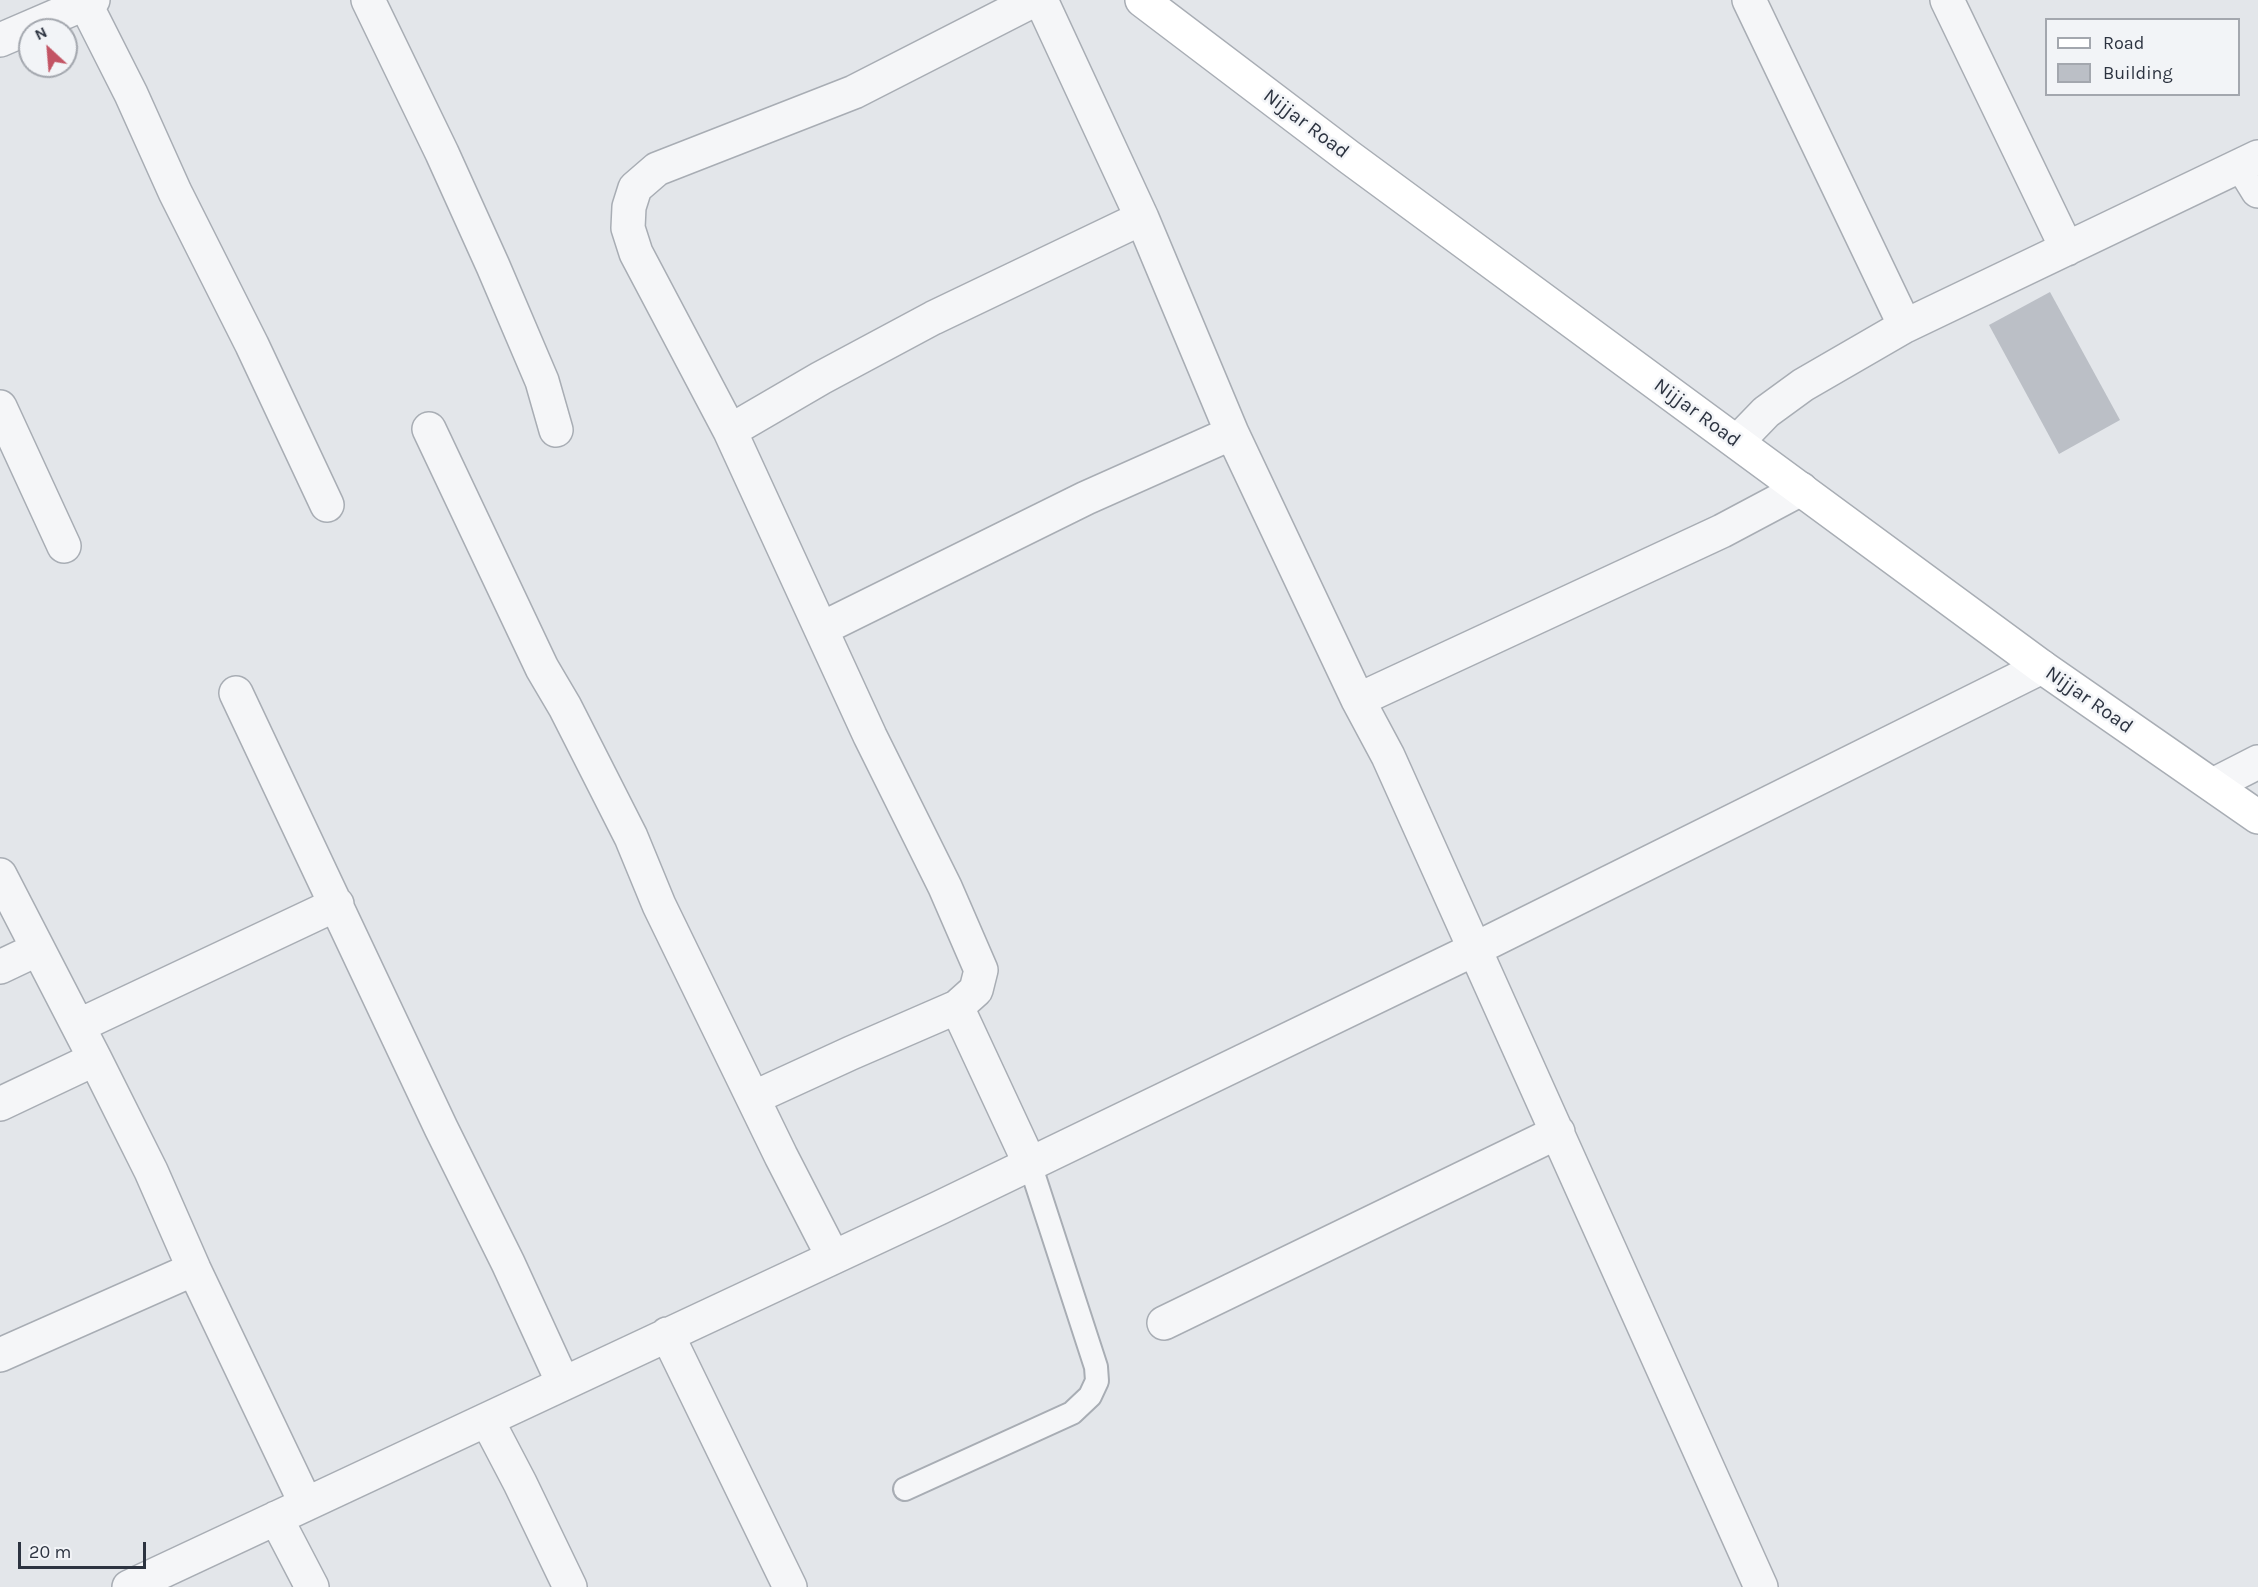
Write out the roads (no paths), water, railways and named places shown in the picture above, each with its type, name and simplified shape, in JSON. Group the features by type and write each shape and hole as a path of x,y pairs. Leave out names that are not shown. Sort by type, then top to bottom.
{"street":[{"path":"368,0 494,266 542,381 556,430"},
{"path":"753,1098 957,1007 976,990 981,970 945,887 870,736 730,431 636,253 628,228 629,207 635,188 657,169 855,92 1034,0"},
{"path":"1041,0 1143,218 1232,433 1358,700 1388,756 1761,1587"},
{"path":"1749,0 1905,326"},
{"path":"1947,0 2067,249"},
{"name":"Nijjar Road","path":"1146,1 1358,164 2042,667 2258,817"},
{"path":"0,40 89,2 175,192 252,345 327,505"},
{"path":"1737,442 1766,412 1803,385 1905,326 2067,249 2253,171"},
{"path":"730,431 821,378 933,318 1143,218"},
{"path":"0,407 64,546"},
{"path":"429,429 542,668 631,837 659,905 833,1257"},
{"path":"821,629 1086,498 1232,433"},
{"path":"1358,700 1722,531 1801,489"},
{"path":"144,1584 276,1518 1030,1164 1476,949 2042,667"},
{"path":"236,693 563,1383"},
{"path":"2213,785 2258,762"},
{"path":"0,875 151,1171 194,1269 306,1504"},
{"path":"78,1026 337,904"},
{"path":"0,967 38,949"},
{"path":"957,1007 1030,1164"},
{"path":"0,1104 95,1059"},
{"path":"1164,1323 1558,1132"},
{"path":"0,1355 194,1269"},
{"path":"667,1334 790,1587"},
{"path":"487,1420 570,1587"},
{"path":"276,1518 312,1587"}],"lane":[{"path":"905,1489 1072,1413 1090,1396 1097,1381 1096,1366 1030,1164"}]}
